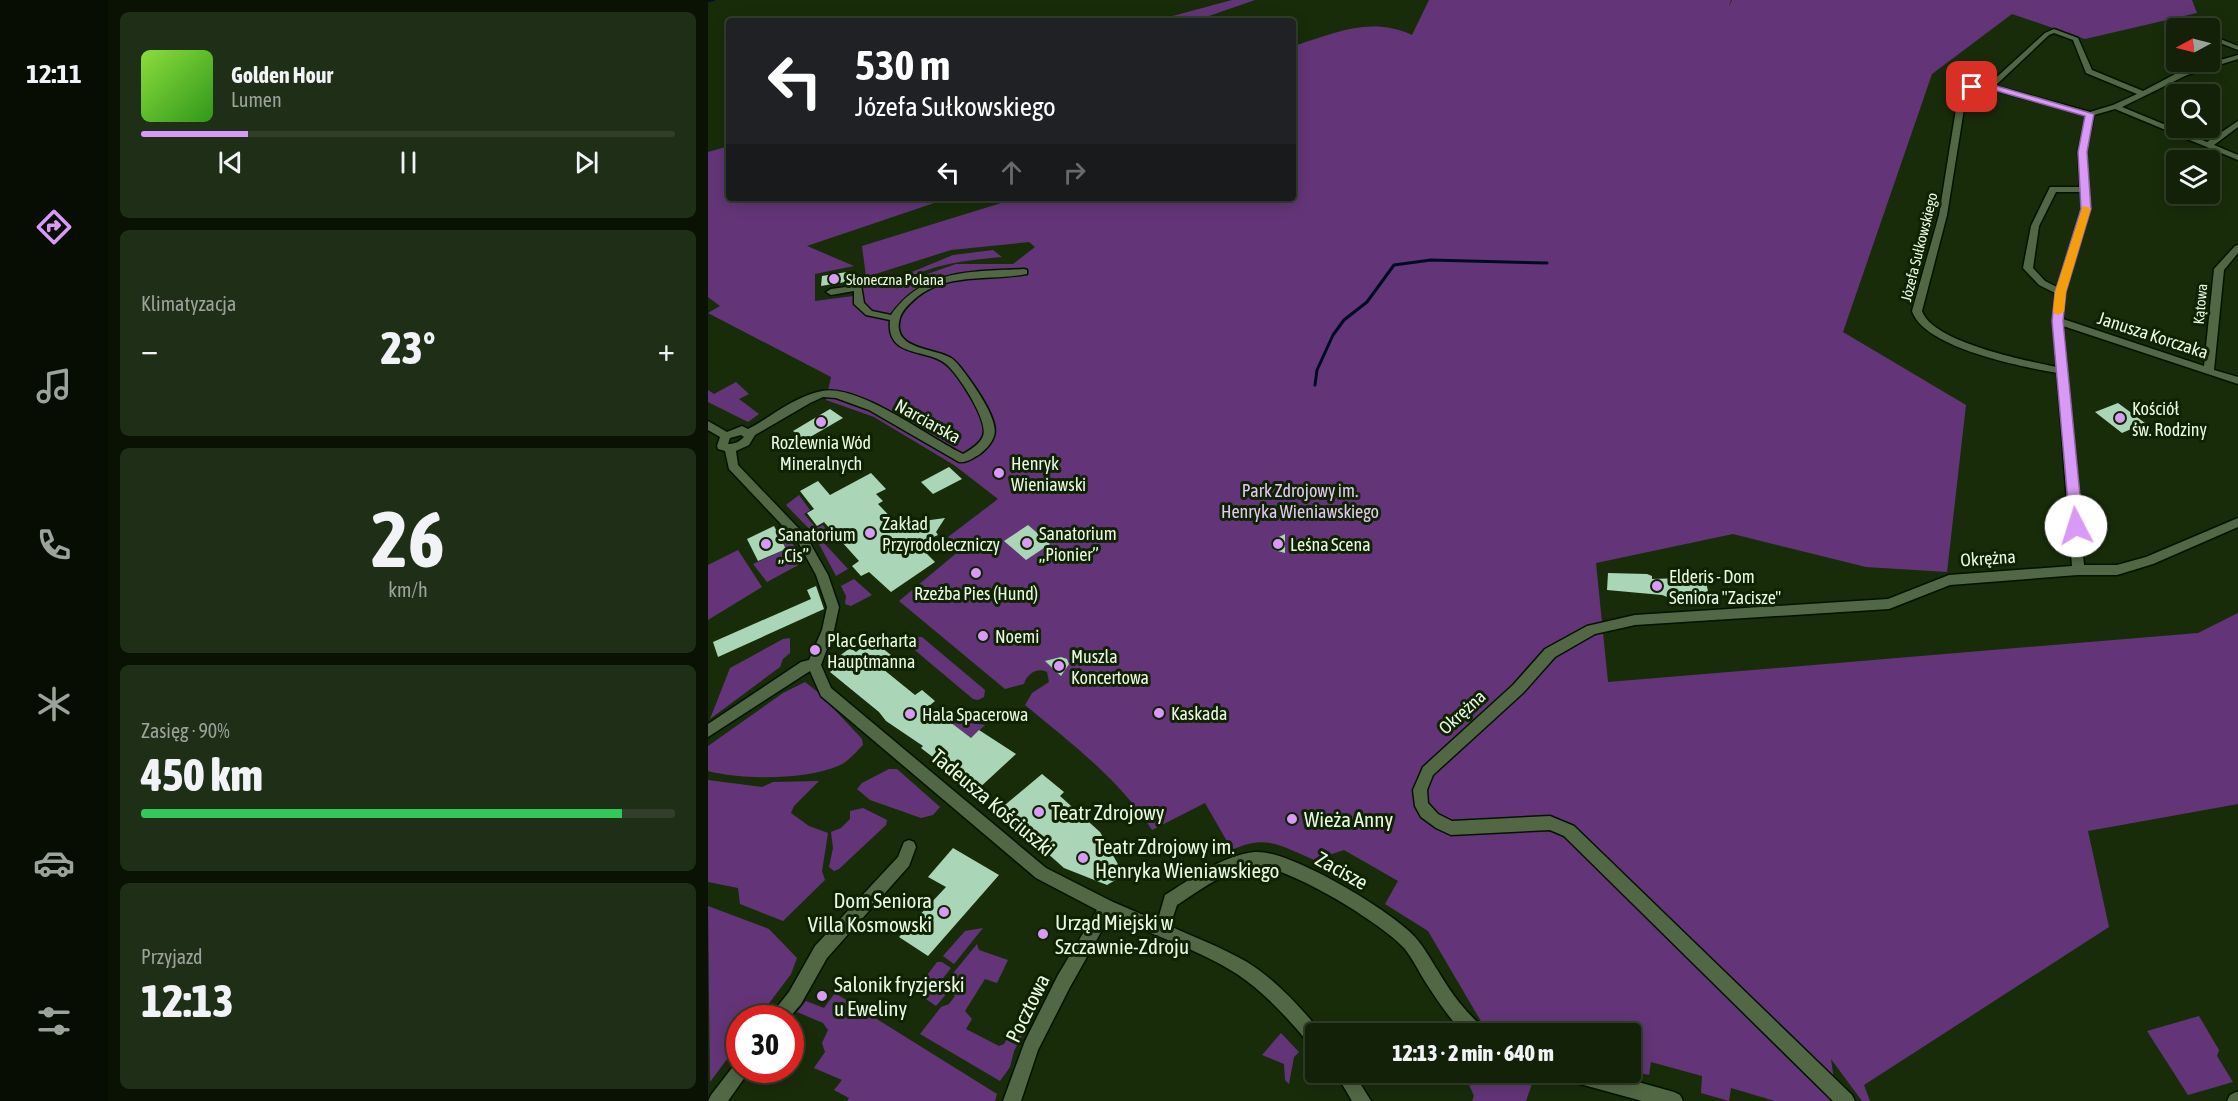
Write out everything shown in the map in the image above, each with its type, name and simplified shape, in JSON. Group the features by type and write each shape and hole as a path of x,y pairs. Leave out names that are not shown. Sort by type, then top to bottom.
{"street":[{"name":"Józefa Sułkowskiego","path":"2061,371 1993,357 1960,343 1919,317 1917,311 1943,215 1960,109 1972,87 1990,87 2047,34 2054,31 2076,39 2089,71 2144,94"},
{"path":"2220,41 2238,48"},
{"path":"1990,87 2090,114 2116,107 2184,73 2238,57"},
{"path":"2116,107 2238,158"},
{"path":"2090,114 2082,152 2086,209 2060,292 2058,321 2078,570 2117,570 2149,561 2238,522"},
{"path":"2209,146 2238,123"},
{"path":"2060,292 2042,282 2028,268 2035,226 2054,189 2086,190"},
{"name":"Kątowa","path":"2209,371 2219,269 2238,248"},
{"path":"831,292 858,287 859,304 869,313 894,318 900,309 932,284 966,276 1024,272"},
{"name":"Narciarska","path":"750,433 820,394 835,392 868,406 963,459 981,449 990,435 989,419 964,380 948,360 908,347 899,340 894,330 894,318"},
{"name":"Janusza Korczaka","path":"2058,321 2238,381"},
{"path":"708,425 726,436"},
{"path":"742,430 750,433 746,443 730,448 721,443 726,436 742,430"},
{"path":"708,731 812,663 828,630 833,607 822,575 802,539 733,466 730,448"},
{"name":"Okrężna","path":"1846,1101 1569,831 1551,823 1451,828 1428,816 1421,804 1419,785 1428,771 1450,748 1518,689 1550,653 1592,630 1635,620 1889,604 1949,580 2078,570"},
{"name":"Tadeusza Kościuszki","path":"812,663 826,692 1041,873 1107,907 1243,969 1290,1008 1305,1026"},
{"path":"789,1005 821,952 904,861 909,847"},
{"name":"Zacisze","path":"1157,928 1166,920 1170,900 1228,868 1258,858 1301,872 1340,892 1408,941 1464,1023"},
{"name":"Pocztowa","path":"1012,1101 1031,1047 1064,981 1107,907"},
{"path":"717,1101 731,1083"},
{"path":"1350,1083 1362,1101"},
{"path":"1609,1083 1674,1101"}],"green space":[{"path":"1232,0 1255,0 1205,18 1165,18"},
{"name":"Park Zdrojowy im. Henryka Wieniawskiego","path":"1429,0 1731,0 1729,6 1732,0 2192,0 2197,13 2166,18 2166,20 2085,39 2012,14 1932,74 1843,332 1966,405 1947,572 1866,567 1733,534 1596,563 1608,682 2198,633 2238,613 2238,804 2088,831 2109,927 1864,1085 1870,1101 1862,1101 1831,1059 1837,1101 1775,1101 1731,1088 1729,1101 1701,1093 1702,1076 1651,1062 1649,1075 1641,1073 1641,1023 1482,1023 1428,931 1385,904 1398,881 1344,850 1314,860 1283,846 1265,842 1244,845 1232,850 1205,803 1152,830 1110,778 1025,705 1032,693 1049,682 1047,672 1036,671 1030,674 1024,684 1005,689 899,601 959,551 948,537 998,499 954,465 874,417 826,400 831,377 708,313 720,306 708,297 708,152 726,147 726,201 940,201 807,246 854,266 815,274 815,301 861,295 864,285 895,279 953,255 993,250 1002,257 960,262 931,269 918,274 896,289 910,280 956,264 1013,264 1035,247 1029,242 951,250 866,277 862,246 1008,201 1296,201 1296,45 1353,29 1382,27 1397,29 1412,35"},
{"path":"736,382 749,394 739,399 759,414 748,422 708,402 708,390 714,394"},
{"path":"799,495 810,510 804,514 816,528 823,525 827,531 816,536 786,505"},
{"path":"788,536 804,562 767,582 753,564 786,549 781,539"},
{"path":"823,542 848,569 836,576 819,544"},
{"path":"738,550 762,587 708,620 708,565"},
{"path":"854,579 872,595 851,606 845,604 846,596 841,586"},
{"path":"913,637 922,637 985,690 984,697 978,700 973,699 910,646"},
{"path":"790,638 790,653 783,659 780,667 710,719 730,668 783,639"},
{"path":"805,682 819,693 862,739 863,745 851,757 841,765 824,771 791,776 738,776 708,771 708,746 783,693"},
{"path":"949,711 964,722 985,725 971,738 940,715"},
{"path":"889,769 897,769 940,807 933,815 921,818 870,800 857,789 862,783"},
{"path":"708,780 762,787 773,782 819,781 794,806 791,813 809,826 828,833 822,871 825,880 783,921 740,904 738,888 708,882"},
{"path":"863,808 887,820 886,825 839,869 834,871 829,867 833,848 831,832 841,828 850,819 850,811"},
{"path":"708,906 769,929 797,958 791,974 768,1005 726,1005 726,1060 710,1082"},
{"path":"983,928 954,964 943,956 965,931"},
{"path":"977,944 979,950 1008,960 997,983 985,979 965,1011 972,1019 966,1029 999,1046 1004,1044 1037,985 1047,989 1014,1051 1010,1067 1000,1081 920,1034 941,1007 949,1004 955,996 948,992 936,1006 923,997 929,990 936,994"},
{"path":"937,962 942,962 951,968 937,986 925,978"},
{"path":"835,993 997,1094 995,1101 847,1101 849,1098 834,1090 842,1080 814,1068 825,1052 822,1043 828,1030 823,1023 804,1015 803,1005 806,1001 824,1008"},
{"path":"2199,1016 2219,1050 2217,1056 2233,1082 2188,1095 2147,1031"},
{"path":"1281,1033 1299,1052 1294,1057 1289,1084 1285,1080 1284,1064 1262,1055"},
{"path":"1468,1083 1532,1084 1526,1101 1472,1101 1474,1096"}],"building":[{"name":"Słoneczna Polana","path":"847,272 845,282 821,286 822,276"},
{"name":"Kościół św. Rodziny","path":"2118,403 2145,423 2122,433 2095,412"},
{"name":"Rozlewnia Wód Mineralnych","path":"830,409 843,418 805,440 793,431"},
{"path":"949,467 962,479 933,494 921,482"},
{"name":"Zakład Przyrodoleczniczy","path":"871,473 886,489 876,494 883,501 878,504 905,532 916,522 945,518 936,532 938,535 917,544 935,562 891,592 869,572 861,576 852,566 859,561 824,522 817,526 807,513 814,509 800,491 818,481 830,495"},
{"name":"Sanatorium „Pionier”","path":"1028,525 1050,544 1026,560 1004,541"},
{"name":"Sanatorium „Cis”","path":"774,526 786,549 758,561 747,539"},
{"name":"Leśna Scena","path":"1285,534 1285,553 1274,550 1271,545 1273,540"},
{"name":"Elderis - Dom Seniora \"Zacisze\"","path":"1608,573 1647,574 1652,576 1652,579 1693,579 1693,582 1706,582 1709,596 1673,599 1662,595 1607,590"},
{"path":"816,586 824,609 718,657 713,642 811,599 807,590"},
{"path":"872,640 891,655 878,665 915,695 922,690 935,701 929,706 971,738 979,730 1016,754 976,791 941,767 943,765 921,748 923,746 886,721 879,712 830,672 838,666 833,661 850,648 856,652"},
{"name":"Muszla Koncertowa","path":"1061,657 1067,659 1069,664 1061,676 1045,661"},
{"path":"1042,774 1064,792 1060,796 1100,832 1124,875 1107,885 1064,868 999,810"},
{"name":"Dom Seniora Villa Kosmowski","path":"953,848 999,875 928,956 899,937 946,887 928,877"}],"waterway":[{"path":"708,1 714,0"},
{"path":"1315,385 1317,370 1333,335 1344,320 1367,302 1394,265 1431,260 1547,263"}],"slow traffic":[{"path":"2058,312 2060,292 2086,208"}],"place":[{"name":"Słoneczna Polana","path":"834,279"},
{"name":"Kościół św. Rodziny","path":"2120,418"},
{"name":"Rozlewnia Wód Mineralnych","path":"821,422"},
{"name":"Henryk Wieniawski","path":"999,473"},
{"name":"Zakład Przyrodoleczniczy","path":"870,533"},
{"name":"Sanatorium „Pionier”","path":"1027,543"},
{"name":"Sanatorium „Cis”","path":"766,544"},
{"name":"Leśna Scena","path":"1278,544"},
{"name":"Rzeźba Pies (Hund)","path":"976,573"},
{"name":"Elderis - Dom Seniora \"Zacisze\"","path":"1657,586"},
{"name":"Noemi","path":"983,636"},
{"name":"Plac Gerharta Hauptmanna","path":"815,650"},
{"name":"Muszla Koncertowa","path":"1059,666"},
{"name":"Kaskada","path":"1159,713"},
{"name":"Hala Spacerowa","path":"910,714"},
{"name":"Teatr Zdrojowy","path":"1039,812"},
{"name":"Wieża Anny","path":"1292,819"},
{"name":"Teatr Zdrojowy im. Henryka Wieniawskiego","path":"1083,858"},
{"name":"Dom Seniora Villa Kosmowski","path":"944,912"},
{"name":"Urząd Miejski w Szczawnie-Zdroju","path":"1043,934"},
{"name":"Salonik fryzjerski u Eweliny","path":"822,996"}],"route":[{"path":"1972,87 1990,87 2022,98 2090,114 2082,152 2086,209 2060,292 2058,321 2076,526"}]}
